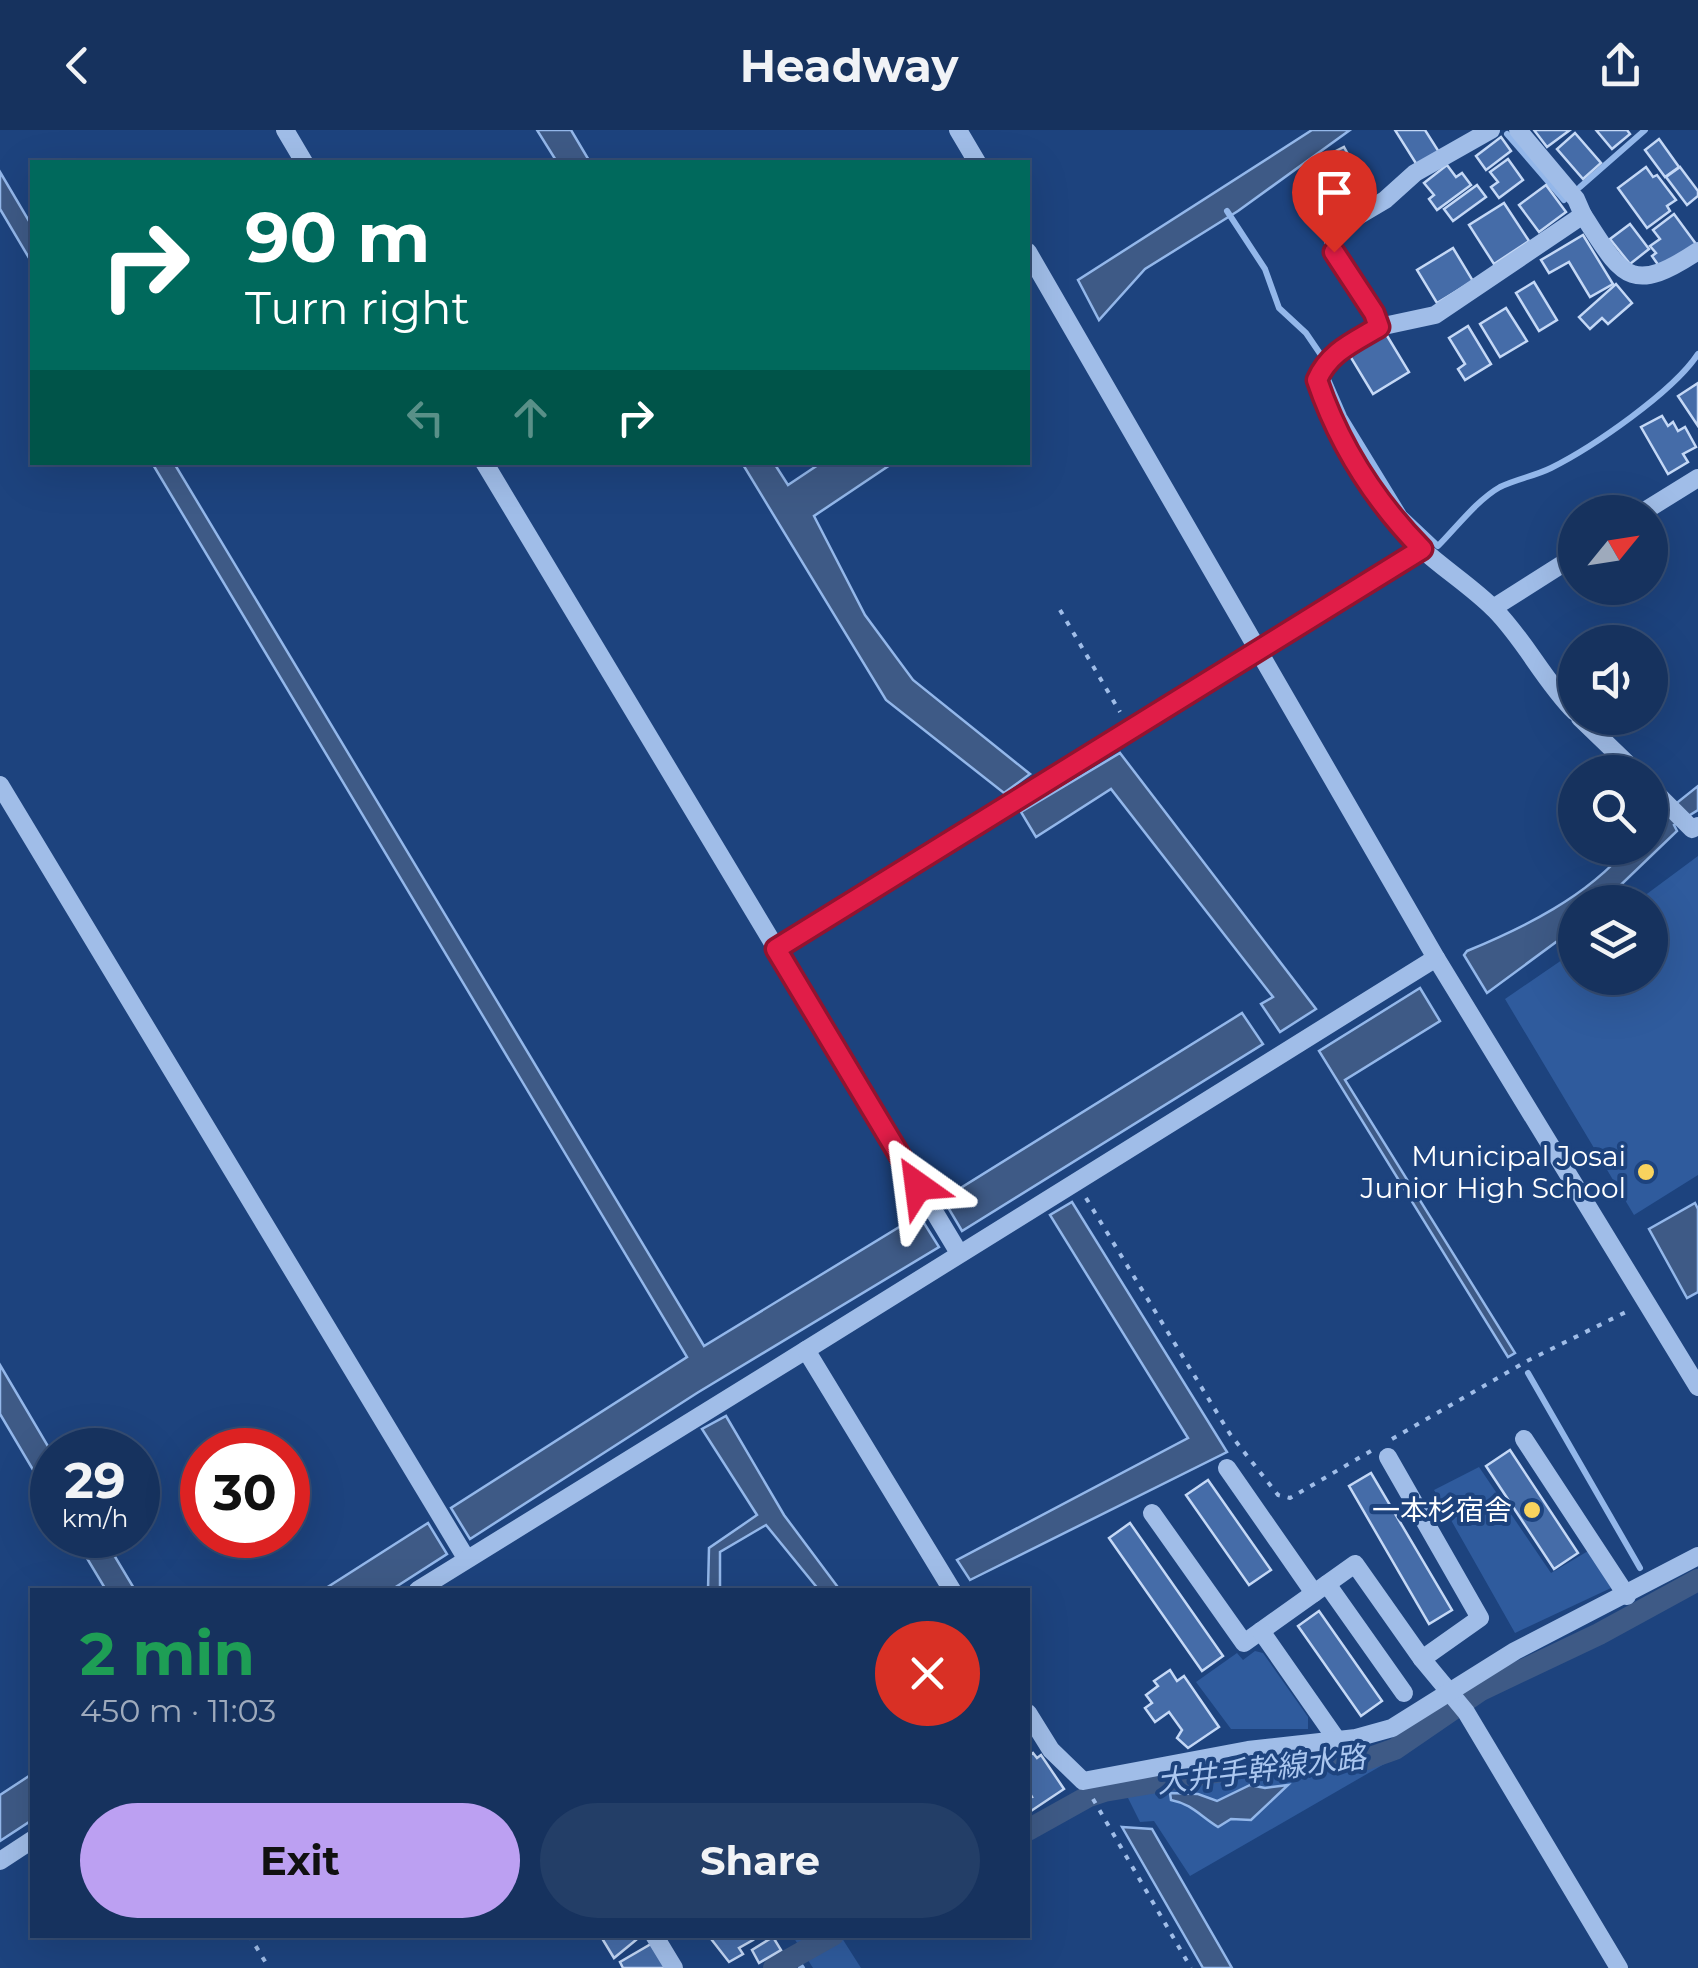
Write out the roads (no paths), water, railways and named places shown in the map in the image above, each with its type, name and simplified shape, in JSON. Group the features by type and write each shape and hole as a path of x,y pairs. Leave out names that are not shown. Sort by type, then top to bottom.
{"street":[{"path":"284,130 303,160"},
{"path":"958,130 975,160"},
{"path":"1379,327 1334,252 1333,237 1341,226 1385,200 1415,173 1490,130"},
{"path":"1518,130 1576,199 1616,266 1639,278 1666,272 1698,250"},
{"path":"1558,695 1494,608 1422,549 1366,482 1331,421 1317,380 1336,352 1379,327 1435,315 1583,214"},
{"path":"1030,255 1436,958 1698,1387"},
{"path":"486,465 958,1254"},
{"path":"1668,497 1698,478"},
{"path":"776,949 1422,549"},
{"path":"1494,608 1558,567"},
{"path":"1598,735 1619,755"},
{"path":"0,784 466,1558"},
{"path":"1668,805 1692,824"},
{"path":"421,1588 1436,958"},
{"path":"806,1350 951,1588"},
{"path":"1524,1439 1627,1596"},
{"path":"1385,1448 1480,1618 1422,1659"},
{"path":"1226,1468 1404,1694"},
{"path":"1152,1513 1244,1643 1355,1564 1422,1659 1466,1712 1620,1968"},
{"path":"1030,1715 1051,1750 1083,1781 1248,1750 1356,1738 1392,1728 1515,1652 1698,1556"},
{"path":"1261,1630 1338,1740"},
{"path":"0,1861 30,1841"},
{"path":"656,1938 674,1968"}],"waterway":[{"path":"1580,187 1645,130"},
{"path":"1507,134 1564,200"},
{"path":"1227,211 1265,269 1279,308 1306,333 1321,355"},
{"path":"1327,377 1344,416 1404,514 1438,546 1491,493 1551,468 1609,433 1652,401 1698,354"},
{"path":"1528,1373 1640,1568"},
{"name":"大井手幹線水路","path":"1030,1829 1104,1791 1257,1765 1367,1759 1395,1749 1481,1690 1599,1634 1698,1580"},
{"name":"大井手幹線水路","path":"774,1968 828,1938"},
{"path":"794,1957 802,1968"}],"place":[{"name":"Municipal Josai Junior High School","path":"1646,1172"},
{"name":"一本杉宿舎","path":"1532,1510"}]}
